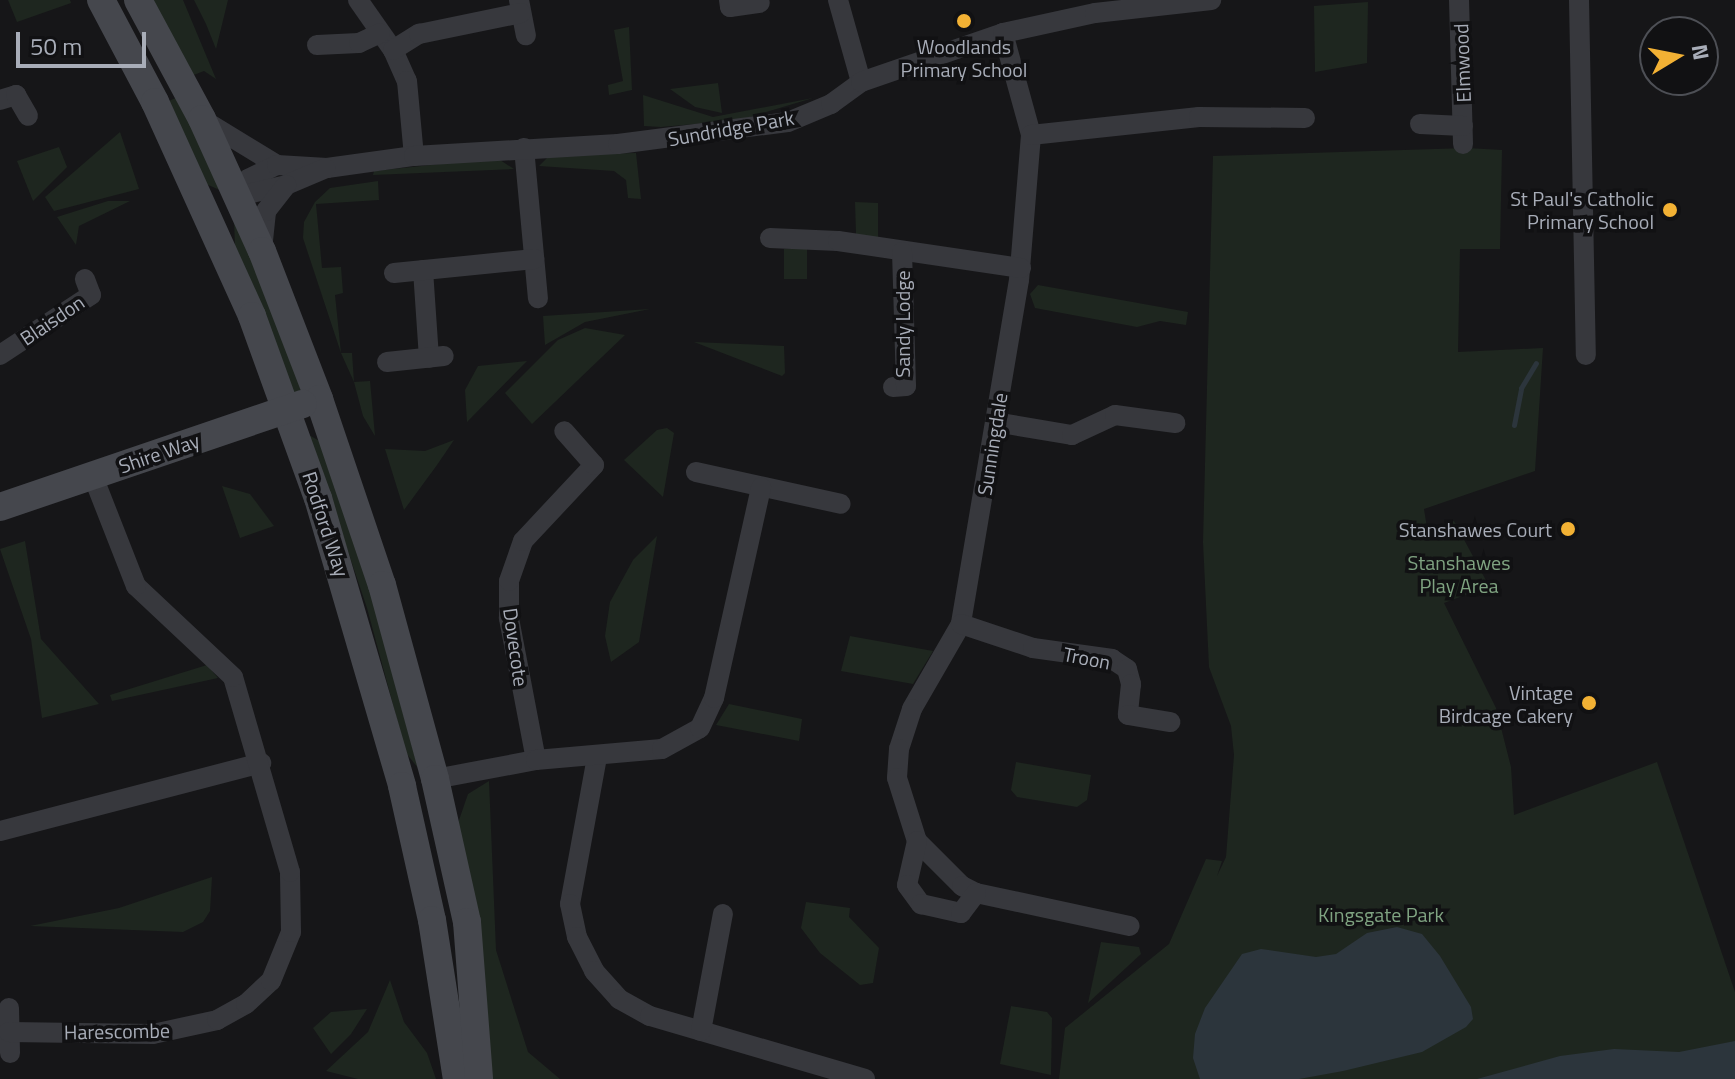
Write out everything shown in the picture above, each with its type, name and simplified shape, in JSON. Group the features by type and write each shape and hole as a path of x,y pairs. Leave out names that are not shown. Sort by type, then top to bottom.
{"street":[{"name":"Rodford Way","path":"101,0 205,210 287,410 349,595 402,786 432,920 457,1079"},
{"name":"Rodford Way","path":"138,0 202,119 262,251 319,399 382,585 435,779 467,922 479,1079"},
{"path":"358,0 393,50 407,81 414,156"},
{"path":"838,0 861,82"},
{"name":"Sundridge Park","path":"202,119 277,165 327,168 414,156 662,140 788,122 831,104 861,82 1003,33 1095,13 1211,0"},
{"name":"Elmwood","path":"1420,124 1463,135 1459,0"},
{"path":"1579,0 1586,355"},
{"path":"723,6 760,3"},
{"path":"393,50 419,34 520,6 526,35"},
{"path":"317,45 359,43 380,33"},
{"name":"Sunningdale","path":"1003,33 1031,135 1021,268 961,624 912,709 899,749 897,778 917,841 946,873 976,893 1130,926"},
{"path":"0,100 16,95 28,116"},
{"path":"1031,135 1199,117 1305,118"},
{"path":"524,148 538,298"},
{"path":"205,210 235,197 248,179 277,165"},
{"name":"Sundridge Park","path":"235,197 286,185 327,168"},
{"path":"262,251 266,211 286,185"},
{"name":"Sandy Lodge","path":"770,238 838,241 1021,268"},
{"name":"Sandy Lodge","path":"893,387 906,386 902,252"},
{"path":"394,273 534,259"},
{"path":"387,362 436,357 423,270"},
{"name":"Blaisdon","path":"0,355 91,295 85,279"},
{"name":"Shire Way","path":"0,507 319,399"},
{"path":"995,422 1072,435 1115,415 1175,423"},
{"name":"Dovecote","path":"536,760 509,618 509,581 523,541 594,465 564,431"},
{"path":"696,472 841,504"},
{"name":"Harescombe","path":"9,1032 153,1034 188,1029 246,1004 271,981 286,953 294,899 261,763 233,677 136,586 93,476"},
{"path":"402,786 536,760 662,749 700,728 714,698 761,487"},
{"name":"Troon","path":"961,624 1033,648 1112,659 1127,669 1131,684 1128,715 1170,722"},
{"path":"597,757 574,865 570,904 577,937 594,971 619,999 650,1016 865,1079"},
{"path":"0,831 261,763"},
{"path":"917,841 907,885 921,904 961,913 976,893"},
{"path":"701,1031 716,920"},
{"path":"9,1008 10,1053"}],"green space":[{"path":"8,0 70,0 71,3 17,22"},
{"path":"151,0 183,0 216,79 204,71 191,76"},
{"path":"194,0 228,0 216,49 206,24"},
{"path":"1368,2 1367,63 1315,72 1314,6"},
{"path":"629,27 632,90 609,95 608,85 623,81 614,30"},
{"path":"718,83 722,113 695,107 670,89"},
{"path":"643,95 713,117 813,98 740,120 661,127 644,126"},
{"path":"180,96 222,191 206,184 162,104"},
{"path":"120,132 139,189 54,211 45,197"},
{"path":"59,147 67,167 33,201 17,161"},
{"name":"Kingsgate Park","path":"1467,148 1502,150 1500,249 1460,249 1458,352 1543,348 1535,471 1424,509 1427,528 1454,521 1489,586 1444,603 1496,708 1511,767 1514,815 1657,762 1735,992 1735,1079 1059,1079 1065,1028 1169,944 1206,859 1222,861 1217,876 1226,857 1234,755 1231,726 1209,667 1203,542 1213,156"},
{"path":"636,153 641,199 628,198 626,180 614,171 539,166 550,155"},
{"path":"497,158 514,169 373,175 374,171"},
{"path":"378,181 379,200 316,204 322,268 341,267 343,293 335,295 341,353 303,238 304,222 315,202 330,188"},
{"path":"108,201 130,201 79,226 76,245 57,217"},
{"path":"855,202 878,203 878,238 856,234"},
{"path":"238,218 302,389 293,396 235,247 234,219"},
{"path":"784,249 807,249 807,279 784,279"},
{"path":"1038,285 1188,312 1186,325 1160,321 1137,327 1035,308 1030,294"},
{"path":"650,309 585,322 545,345 543,316"},
{"path":"585,328 625,335 532,424 505,393 558,340"},
{"path":"694,342 784,346 785,373 782,376"},
{"path":"341,353 352,353 354,382"},
{"path":"527,361 467,422 465,390 478,366"},
{"path":"370,381 375,436 363,416 354,382"},
{"path":"667,428 674,433 663,497 624,460 657,430"},
{"path":"309,435 323,443 335,462 418,768 406,753 367,608"},
{"path":"454,440 404,510 385,449 425,451"},
{"path":"222,486 250,494 274,526 240,538"},
{"path":"657,536 639,642 611,662 605,636 610,602 633,560"},
{"path":"25,541 41,639 99,704 42,718 31,639 0,549"},
{"path":"850,636 933,651 913,684 841,671"},
{"path":"207,665 218,678 112,701 110,695"},
{"path":"729,704 802,719 799,741 716,725"},
{"path":"1016,762 1091,775 1087,800 1077,807 1017,797 1011,790"},
{"path":"489,781 496,950 528,1052 560,1079 487,1079 458,823 468,794"},
{"path":"212,877 210,911 203,922 183,932 30,926 119,908"},
{"path":"806,902 850,908 849,917 879,948 873,983 860,985 820,953 801,928"},
{"path":"1101,942 1139,947 1141,954 1088,1003"},
{"path":"390,980 404,1022 427,1053 436,1079 358,1079 326,1071 368,1032"},
{"path":"1011,1006 1047,1012 1052,1018 1051,1075 1000,1064"},
{"path":"367,1009 351,1034 331,1054 313,1028 331,1012"}],"shaded area":[{"path":"1397,927 1422,934 1440,956 1471,1007 1473,1019 1466,1027 1422,1052 1343,1071 1299,1079 1200,1079 1193,1058 1195,1034 1205,1008 1242,954 1261,949 1316,957 1336,954 1367,933"},
{"path":"1735,1041 1735,1079 1477,1079 1560,1056 1614,1049 1679,1052"}],"waterway":[{"path":"1514,425 1521,388 1536,363"}],"place":[{"name":"Woodlands Primary School","path":"964,21"},
{"name":"St Paul's Catholic Primary School","path":"1670,210"},
{"name":"Stanshawes Court","path":"1568,529"},
{"name":"Vintage Birdcage Cakery","path":"1589,703"}],"park label":[{"name":"Stanshawes Play Area","path":"1459,574"}]}
